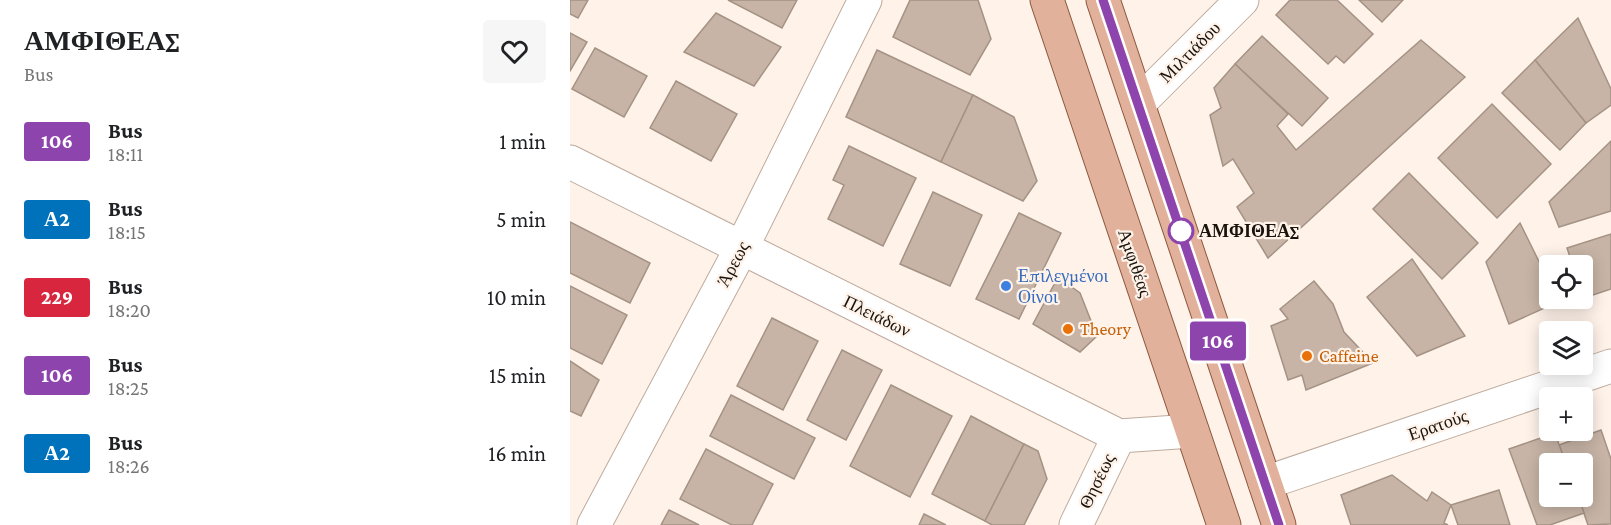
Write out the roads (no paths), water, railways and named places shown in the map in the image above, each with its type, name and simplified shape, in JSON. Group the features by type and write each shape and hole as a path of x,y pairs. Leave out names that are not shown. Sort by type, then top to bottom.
{"main road":[{"name":"Αμφιθέας","path":"1047,0 1224,525"},
{"path":"1103,0 1279,525"}],"street":[{"name":"Άρεως","path":"594,525 741,249 865,0"},
{"name":"Μιλτιάδου","path":"1138,104 1242,0"},
{"name":"Πλειάδων","path":"570,162 1119,436"},
{"name":"Ερατούς","path":"1265,483 1611,366"},
{"path":"1119,436 1192,431"},
{"name":"Θησέως","path":"1076,525 1119,436"}],"place":[{"name":"ΑΜΦΙΘΕΑΣ","path":"1181,231"},
{"name":"Επιλεγμένοι Οίνοι","path":"1006,286"},
{"name":"Theory","path":"1068,329"},
{"name":"Caffeine","path":"1307,356"}]}
